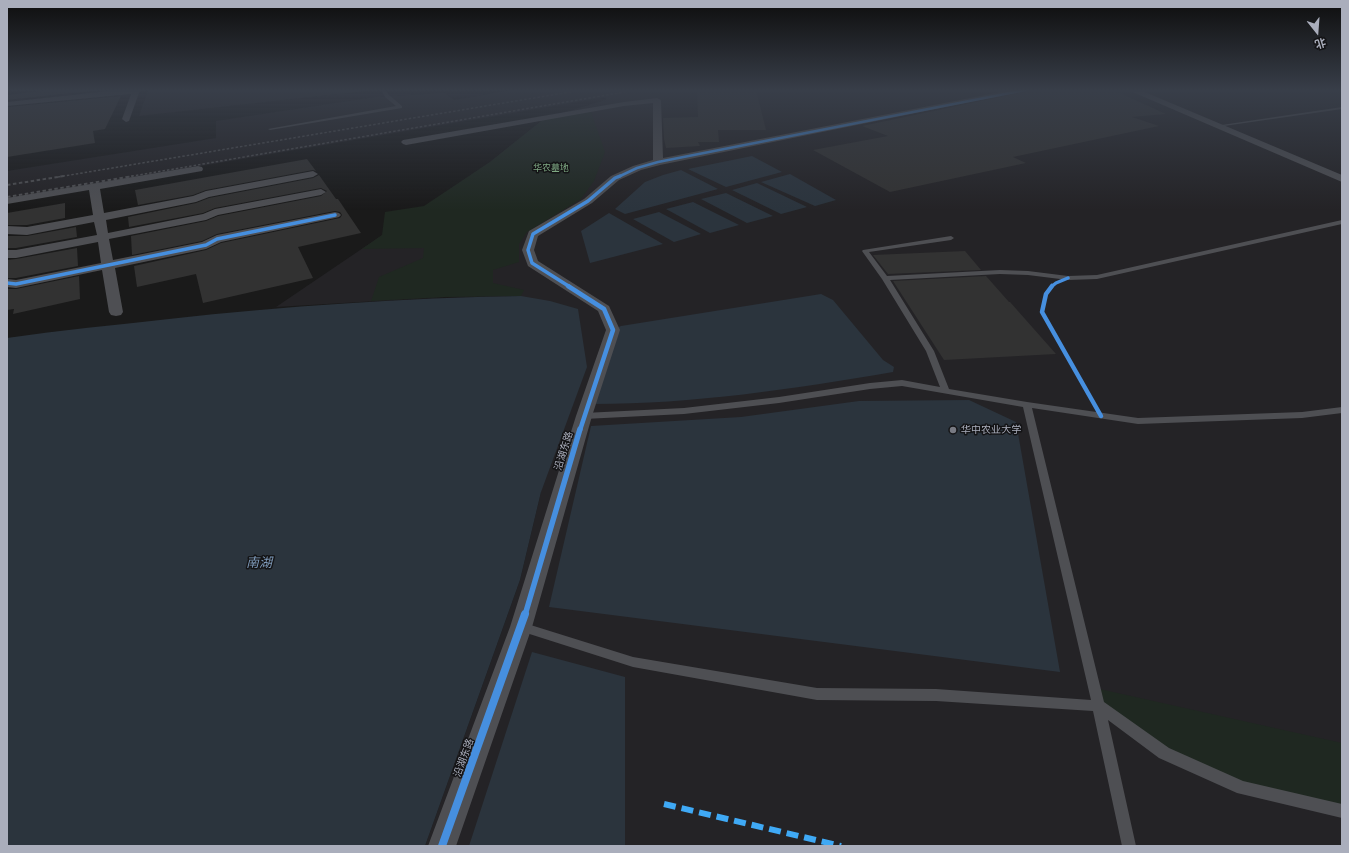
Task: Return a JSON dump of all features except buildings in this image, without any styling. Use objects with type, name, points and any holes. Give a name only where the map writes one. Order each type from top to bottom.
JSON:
[{"type":"street","points":[[406,142],[475,130]]},
{"type":"street","points":[[657,130],[658,162]]},
{"type":"street","name":"沿湖东路","points":[[442,846],[520,627],[584,416],[612,330],[604,309],[532,263],[528,250],[533,234],[588,201],[615,178],[637,168],[658,162],[822,130]]},
{"type":"street","points":[[1226,130],[1342,179]]},
{"type":"street","points":[[7,202],[198,169]]},
{"type":"street","points":[[7,230],[27,231],[196,199],[206,194],[313,174]]},
{"type":"street","points":[[94,186],[116,312]]},
{"type":"street","points":[[7,254],[16,254],[206,217],[215,212],[321,192]]},
{"type":"street","points":[[7,283],[16,284],[206,245],[217,239],[336,215]]},
{"type":"lane","points":[[884,278],[1000,272],[1028,272],[1068,278],[1097,277],[1342,222]]},
{"type":"lane","points":[[946,391],[930,352],[884,278],[865,251],[951,238]]},
{"type":"lane","points":[[584,416],[684,411],[780,400],[870,386],[902,383],[1027,405],[1138,421],[1302,415],[1342,410]]},
{"type":"lane","points":[[1027,405],[1100,706],[1130,846]]},
{"type":"lane","points":[[520,627],[633,662],[817,694],[936,695],[1100,706],[1164,753],[1242,788],[1342,811]]},
{"type":"shaded area","name":"华中农业大学","points":[[216,130],[414,130],[7,199],[7,171],[216,138]]},
{"type":"shaded area","name":"华中农业大学","points":[[530,130],[1342,130],[1342,846],[425,846],[520,580],[541,492],[521,296],[445,297],[276,307],[490,162]]},
{"type":"green space","name":"华农墓地","points":[[530,130],[597,130],[605,152],[594,181],[581,199],[527,232],[519,244],[519,262],[493,270],[493,283],[524,290],[521,296],[445,297],[371,301],[379,277],[423,258],[424,248],[362,249],[382,235],[385,212],[424,206],[490,162]]},
{"type":"green space","points":[[1095,688],[1342,743],[1342,811],[1242,788],[1164,753],[1100,706]]},
{"type":"water","points":[[752,156],[782,172],[726,187],[688,169]]},
{"type":"water","points":[[681,170],[718,189],[625,214],[615,209],[645,182]]},
{"type":"water","points":[[790,174],[836,200],[815,206],[761,182]]},
{"type":"water","points":[[757,183],[807,207],[781,214],[732,190]]},
{"type":"water","points":[[726,193],[773,216],[747,223],[701,199]]},
{"type":"water","points":[[693,202],[739,225],[710,233],[666,209]]},
{"type":"water","points":[[659,212],[701,234],[674,242],[633,219]]},
{"type":"water","points":[[609,213],[663,244],[590,263],[581,231]]},
{"type":"water","points":[[821,294],[833,300],[883,360],[894,367],[893,372],[781,390],[706,398],[593,404],[619,327],[621,326]]},
{"type":"water","name":"南湖","points":[[521,296],[550,301],[578,309],[587,367],[541,492],[520,580],[425,846],[7,846],[7,338],[257,310],[389,301]]},
{"type":"water","points":[[969,400],[1016,422],[1060,672],[549,607],[591,426],[741,417],[859,401]]},
{"type":"water","points":[[532,652],[625,677],[625,846],[469,846]]},
{"type":"railway","points":[[58,177],[342,130]]},
{"type":"railway","points":[[127,177],[403,130]]},
{"type":"railway","points":[[7,185],[64,176]]},
{"type":"railway","points":[[127,177],[133,176]]},
{"type":"railway","points":[[7,197],[127,177]]},
{"type":"marked path","points":[[664,804],[841,846]]},
{"type":"cycle path","points":[[442,846],[521,627],[584,416],[613,330],[604,309],[532,263],[528,250],[533,234],[588,201],[615,178],[637,168],[658,162],[822,130]]},
{"type":"cycle path","points":[[7,283],[16,284],[206,245],[217,239],[335,215]]},
{"type":"cycle path","points":[[1068,278],[1061,280],[1052,286],[1046,294],[1042,312],[1101,416]]},
{"type":"place","name":"华中农业大学","points":[[953,430]]}]
